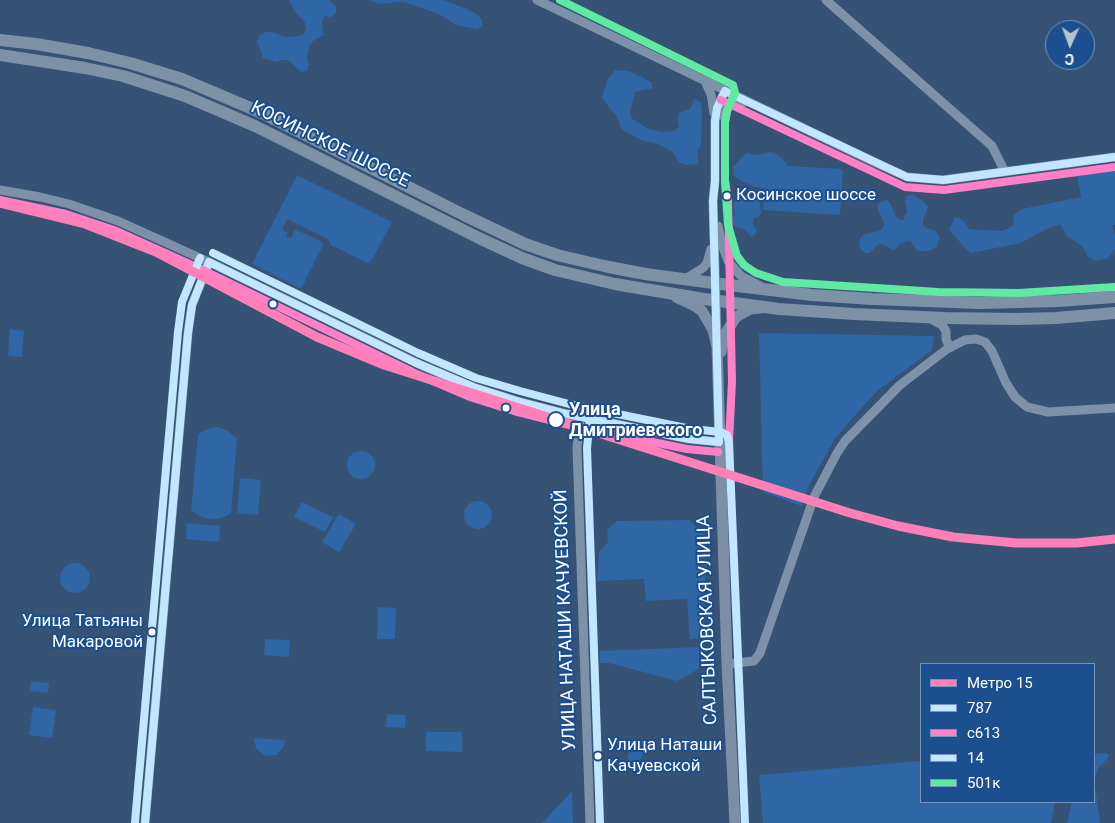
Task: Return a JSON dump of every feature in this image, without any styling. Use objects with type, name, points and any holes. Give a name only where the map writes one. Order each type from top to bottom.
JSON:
[{"type":"highway","name":"КОСИНСКОЕ ШОССЕ","points":[[0,40],[88,53],[130,63],[182,80],[260,112],[525,244],[558,255],[596,264],[682,280],[781,292],[872,299],[1019,303],[1115,297]]},
{"type":"highway","name":"КОСИНСКОЕ ШОССЕ","points":[[0,56],[85,68],[123,76],[185,96],[247,123],[481,240],[522,258],[574,275],[615,284],[778,309],[964,318],[1056,318],[1115,313]]},
{"type":"main road","points":[[663,292],[702,311],[713,330],[719,348]]},
{"type":"main road","points":[[719,348],[728,326],[742,312],[750,309],[778,309]]},
{"type":"main road","name":"САЛТЫКОВСКАЯ УЛИЦА","points":[[719,348],[719,442],[735,823]]},
{"type":"street","points":[[538,0],[907,177],[943,180],[1115,157]]},
{"type":"street","points":[[826,0],[992,146],[1005,172]]},
{"type":"street","points":[[705,81],[712,100],[715,121]]},
{"type":"street","name":"САЛТЫКОВСКАЯ УЛИЦА","points":[[719,348],[716,226],[713,200],[715,181],[715,121],[717,108],[725,91]]},
{"type":"street","points":[[715,121],[724,107],[738,102],[748,102]]},
{"type":"street","points":[[0,190],[40,197],[92,211],[145,232],[453,379],[517,401],[580,417],[689,439],[719,442]]},
{"type":"street","points":[[682,280],[698,272],[708,263],[716,226]]},
{"type":"street","points":[[716,226],[728,260],[735,270],[760,286],[781,292]]},
{"type":"street","points":[[145,823],[188,333],[192,305],[209,262]]},
{"type":"street","points":[[927,317],[938,322],[946,331]]},
{"type":"street","points":[[950,348],[946,339],[946,331],[951,324],[964,318]]},
{"type":"street","points":[[727,664],[754,661],[760,653],[814,496],[845,441],[900,385],[950,348],[971,339],[985,342],[992,351],[1006,383],[1015,397],[1027,407],[1048,412],[1115,408]]},
{"type":"street","name":"УЛИЦА НАТАШИ КАЧУЕВСКОЙ","points":[[580,417],[576,448],[590,823]]},
{"type":"shaded area","points":[[289,0],[329,0],[336,7],[336,13],[331,17],[325,16],[322,22],[324,35],[313,41],[309,46],[307,59],[309,65],[307,71],[301,72],[288,60],[276,62],[263,58],[257,41],[259,36],[265,32],[272,32],[285,37],[304,34],[305,22],[296,13]]},
{"type":"shaded area","points":[[368,0],[443,0],[478,15],[482,20],[482,27],[476,29],[456,25],[439,14],[407,3],[380,4]]},
{"type":"shaded area","points":[[615,70],[628,71],[651,82],[653,88],[635,92],[630,111],[631,118],[648,129],[661,132],[674,131],[679,126],[677,120],[679,113],[691,108],[694,98],[700,102],[702,108],[701,145],[698,151],[698,164],[685,165],[679,162],[672,151],[656,143],[643,141],[621,129],[617,117],[602,98],[607,80]]},
{"type":"shaded area","points":[[771,152],[784,160],[788,166],[843,169],[840,215],[763,210],[765,188],[754,187],[738,179],[734,176],[733,167],[746,153],[756,155]]},
{"type":"shaded area","points":[[1115,170],[1115,225],[1112,225],[1115,236],[1115,249],[1108,258],[1095,261],[1088,257],[1083,247],[1067,236],[1060,224],[1044,230],[1021,243],[970,253],[949,230],[955,217],[963,220],[969,229],[1002,231],[1013,226],[1014,214],[1022,209],[1081,197],[1077,175]]},
{"type":"shaded area","points":[[297,175],[392,222],[372,260],[368,263],[332,246],[328,239],[287,219],[282,230],[288,233],[286,237],[291,238],[295,229],[322,242],[323,245],[301,289],[252,264]]},
{"type":"shaded area","points":[[908,195],[913,195],[922,200],[928,207],[923,224],[925,228],[934,230],[938,234],[940,238],[937,247],[929,251],[920,251],[916,250],[911,242],[907,241],[899,244],[896,249],[892,250],[880,244],[870,253],[865,253],[859,247],[860,238],[863,235],[881,230],[884,226],[877,208],[878,204],[886,200],[890,202],[895,215],[898,219],[903,220],[907,212],[905,198]]},
{"type":"shaded area","points":[[738,200],[747,202],[756,200],[760,203],[761,213],[758,217],[754,218],[753,223],[757,231],[751,237],[745,230],[733,224],[732,219],[735,214],[733,203]]},
{"type":"shaded area","points":[[10,329],[24,331],[22,357],[8,356]]},
{"type":"shaded area","points":[[759,333],[934,336],[932,350],[877,391],[836,437],[809,485],[802,506],[763,492]]},
{"type":"shaded area","points":[[217,427],[226,430],[237,438],[231,514],[221,518],[210,519],[191,511],[198,434]]},
{"type":"shaded area","points":[[361,451],[371,455],[375,465],[371,475],[361,479],[351,475],[347,465],[351,455]]},
{"type":"shaded area","points":[[240,478],[261,480],[258,515],[237,513]]},
{"type":"shaded area","points":[[478,501],[488,505],[492,515],[488,525],[478,529],[468,525],[464,515],[468,505]]},
{"type":"shaded area","points":[[302,502],[333,517],[325,532],[294,517]]},
{"type":"shaded area","points":[[339,514],[356,524],[339,552],[322,542]]},
{"type":"shaded area","points":[[689,520],[706,537],[707,565],[703,596],[704,638],[690,639],[687,599],[646,601],[644,579],[597,581],[599,552],[608,542],[607,530],[617,521]]},
{"type":"shaded area","points":[[187,523],[220,526],[219,542],[186,539]]},
{"type":"shaded area","points":[[75,563],[86,567],[90,578],[86,589],[75,593],[64,589],[60,578],[64,567]]},
{"type":"shaded area","points":[[378,607],[396,608],[395,639],[377,639]]},
{"type":"shaded area","points":[[265,639],[290,640],[289,657],[264,655]]},
{"type":"shaded area","points":[[699,647],[699,669],[677,681],[609,663],[600,663],[600,651]]},
{"type":"shaded area","points":[[31,681],[49,683],[48,693],[30,691]]},
{"type":"shaded area","points":[[33,707],[56,710],[52,738],[29,735]]},
{"type":"shaded area","points":[[387,714],[406,715],[405,728],[386,727]]},
{"type":"shaded area","points":[[426,732],[462,732],[462,752],[426,751]]},
{"type":"shaded area","points":[[254,738],[285,740],[284,746],[277,755],[265,756],[256,749]]},
{"type":"shaded area","points":[[649,742],[649,752],[644,752],[634,772],[628,769],[628,753],[633,752],[633,743]]},
{"type":"shaded area","points":[[1106,753],[1109,755],[1107,759],[1099,767],[1095,777],[1095,754]]},
{"type":"shaded area","points":[[920,761],[920,803],[1055,803],[1051,823],[763,823],[759,775]]},
{"type":"shaded area","points":[[1095,786],[1100,823],[1067,823],[1072,803],[1095,803]]},
{"type":"shaded area","points":[[572,791],[573,823],[542,823]]},
{"type":"metro line","name":"15","points":[[0,203],[85,224],[156,252],[317,337],[384,365],[850,513],[898,526],[953,537],[1016,543],[1077,543],[1115,539]]},
{"type":"transit line","name":"501к","points":[[560,0],[733,85],[735,93],[727,111],[725,122],[725,181],[728,225],[737,256],[744,265],[756,273],[783,282],[938,292],[1019,293],[1114,287]]},
{"type":"transit line","name":"787","points":[[719,442],[713,201],[715,121],[717,108],[725,91],[907,177],[943,180],[1115,157]]},
{"type":"transit line","name":"с613","points":[[729,442],[732,381],[728,200],[725,180],[725,122],[727,111],[734,95]]},
{"type":"transit line","name":"с613","points":[[721,100],[905,187],[944,190],[1115,167]]},
{"type":"transit line","name":"с613","points":[[0,200],[66,214],[114,230],[205,271],[419,375],[470,397],[565,424],[687,449],[718,452]]},
{"type":"transit line","name":"14","points":[[213,253],[418,353],[476,378],[569,404],[691,429],[721,432],[727,435],[729,442],[745,823]]},
{"type":"transit line","name":"14","points":[[135,822],[178,332],[182,302],[200,258]]},
{"type":"transit line","name":"787","points":[[209,262],[414,362],[473,387],[567,414],[689,439],[719,442]]},
{"type":"transit line","name":"787","points":[[145,823],[188,333],[192,305],[209,262]]},
{"type":"transit line","name":"14","points":[[590,418],[587,448],[600,823]]},
{"type":"place","name":"Косинское шоссе","points":[[727,196]]},
{"type":"place","name":"Улица Дмитриевского","points":[[556,420]]},
{"type":"place","name":"Улица Татьяны Макаровой","points":[[152,632]]},
{"type":"place","name":"Улица Наташи Качуевской","points":[[598,756]]}]
